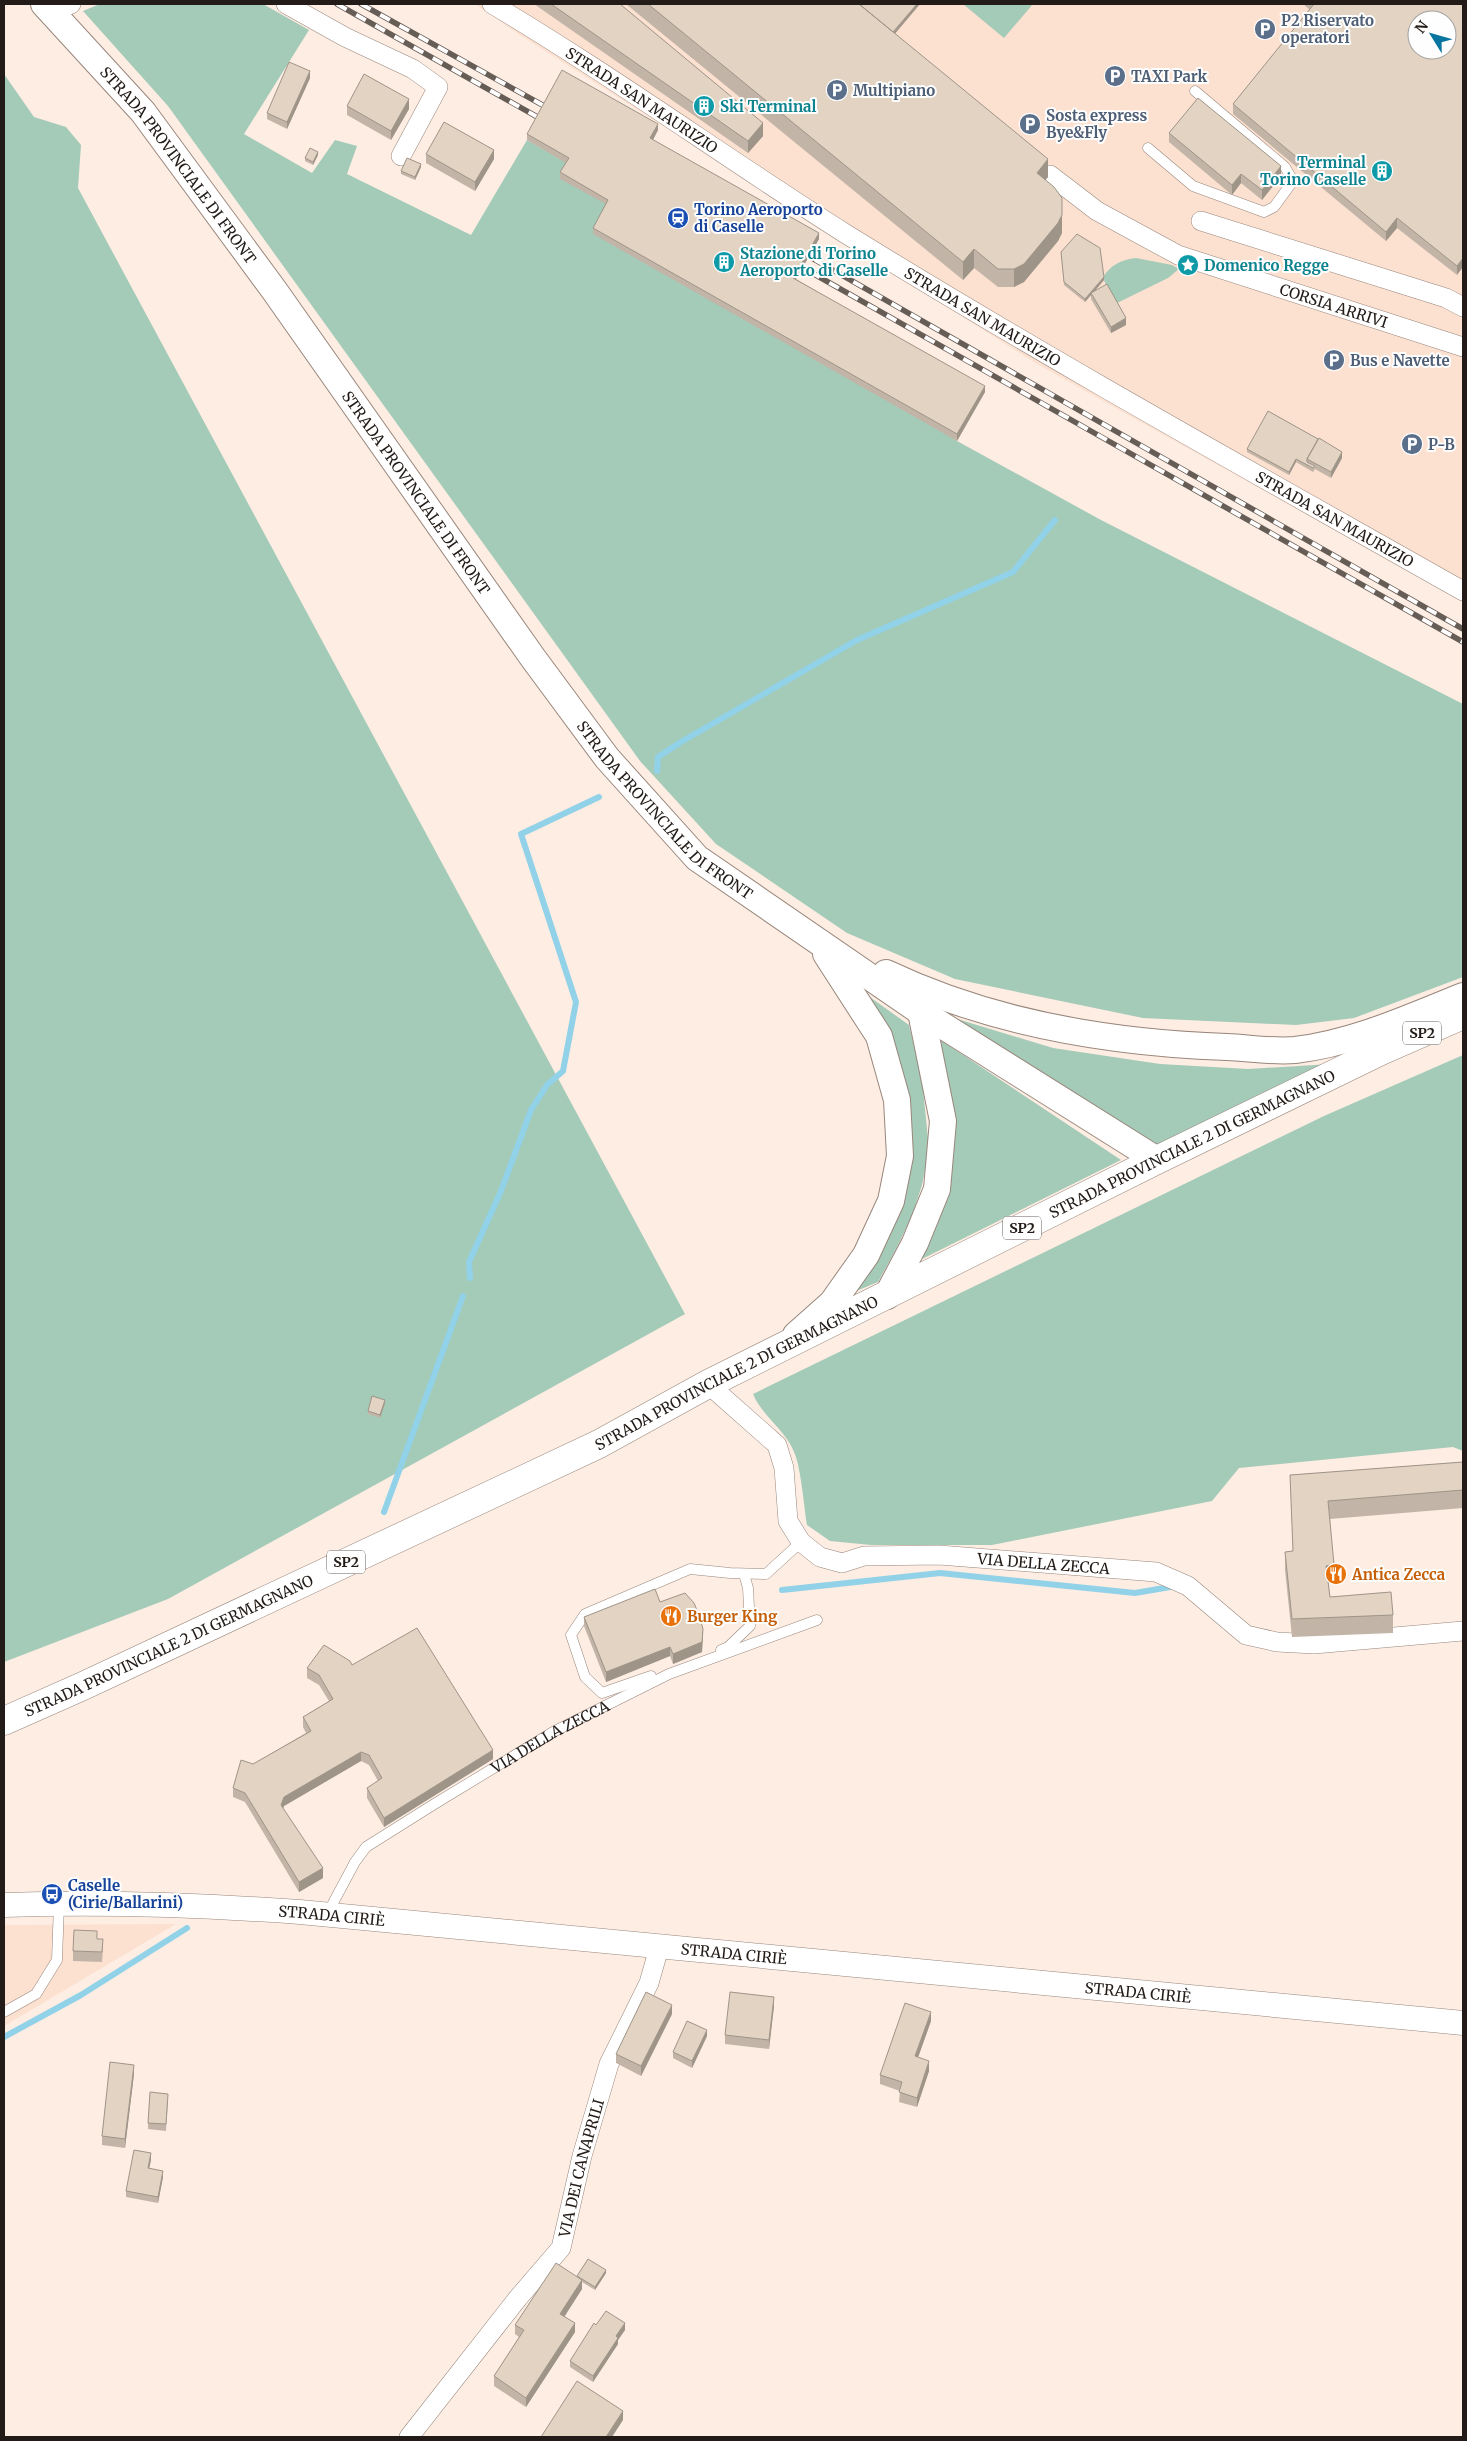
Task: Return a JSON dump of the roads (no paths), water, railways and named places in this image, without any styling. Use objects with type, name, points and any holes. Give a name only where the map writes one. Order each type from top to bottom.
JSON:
[{"type":"main road","name":"STRADA PROVINCIALE DI FRONT","points":[[56,7],[143,112],[274,290],[533,658],[607,758],[697,858],[815,939]]},
{"type":"main road","points":[[815,939],[914,986],[982,1011],[1054,1028],[1180,1046],[1294,1050],[1361,1037],[1463,996]]},
{"type":"main road","points":[[815,939],[921,1012],[1156,1160]]},
{"type":"main road","points":[[785,1345],[832,1303],[866,1255],[891,1201],[900,1156],[897,1100],[879,1036],[847,984],[815,939]]},
{"type":"main road","points":[[888,1296],[915,1243],[937,1189],[943,1121],[921,1012]]},
{"type":"main road","name":"STRADA PROVINCIALE 2 DI GERMAGNANO","points":[[4,1721],[600,1444],[708,1384],[888,1296],[1156,1160],[1381,1051],[1463,1015]]},
{"type":"street","points":[[286,4],[345,36],[413,69],[438,87],[402,156]]},
{"type":"street","name":"STRADA SAN MAURIZIO","points":[[492,4],[573,53],[842,231],[907,271],[1098,384],[1463,592]]},
{"type":"street","name":"CORSIA ARRIVI","points":[[1050,175],[1097,211],[1178,255],[1463,347]]},
{"type":"street","points":[[1201,221],[1446,298],[1463,306]]},
{"type":"street","points":[[1399,555],[1449,574],[1463,575]]},
{"type":"street","name":"VIA DELLA ZECCA","points":[[708,1384],[777,1445],[784,1468],[788,1521],[801,1542],[820,1557],[842,1563],[864,1556],[939,1555],[1156,1572],[1188,1586],[1246,1635],[1277,1642],[1314,1644],[1463,1631]]},
{"type":"street","name":"STRADA CIRIÈ","points":[[6,1905],[59,1903],[211,1907],[332,1915],[659,1948],[1463,2023]]},
{"type":"street","name":"VIA DEI CANAPRILI","points":[[409,2437],[518,2298],[561,2248],[582,2156],[609,2064],[649,1982],[659,1948]]},
{"type":"lane","points":[[1148,148],[1193,186],[1264,212],[1274,207],[1293,182],[1285,167],[1196,91]]},
{"type":"lane","points":[[744,1574],[748,1588],[750,1626],[728,1648],[602,1693],[585,1677],[571,1635],[585,1614],[690,1569],[766,1574],[801,1542]]},
{"type":"lane","name":"VIA DELLA ZECCA","points":[[332,1915],[332,1905],[355,1862],[366,1848],[444,1798],[553,1732],[669,1674],[817,1620]]},
{"type":"lane","points":[[4,2012],[36,1994],[57,1960],[59,1903]]},
{"type":"waterway","points":[[657,771],[658,757],[857,640],[1013,572],[1055,520]]},
{"type":"waterway","points":[[470,1278],[469,1262],[501,1191],[531,1110],[547,1085],[563,1071],[576,1002],[521,834],[599,797]]},
{"type":"waterway","points":[[384,1512],[463,1296]]},
{"type":"waterway","points":[[782,1590],[940,1573],[1135,1593],[1170,1587]]},
{"type":"waterway","points":[[4,2037],[81,1995],[187,1928]]},
{"type":"railway","points":[[337,4],[548,123]]},
{"type":"railway","points":[[361,4],[555,112]]},
{"type":"railway","points":[[796,249],[1463,629]]},
{"type":"railway","points":[[791,261],[1463,642]]},
{"type":"place","name":"P2 Riservato operatori","points":[[1265,29]]},
{"type":"place","name":"TAXI Park","points":[[1115,76]]},
{"type":"place","name":"Multipiano","points":[[837,90]]},
{"type":"place","name":"Ski Terminal","points":[[704,106]]},
{"type":"place","name":"Sosta express Bye&Fly","points":[[1030,124]]},
{"type":"place","name":"Terminal Torino Caselle","points":[[1382,171]]},
{"type":"place","name":"Torino Aeroporto di Caselle","points":[[678,218]]},
{"type":"place","name":"Stazione di Torino Aeroporto di Caselle","points":[[724,262]]},
{"type":"place","name":"Domenico Regge","points":[[1188,265]]},
{"type":"place","name":"Bus e Navette","points":[[1334,360]]},
{"type":"place","name":"P-B","points":[[1412,444]]},
{"type":"place","name":"Antica Zecca","points":[[1336,1574]]},
{"type":"place","name":"Burger King","points":[[671,1616]]},
{"type":"place","name":"Caselle (Cirie/Ballarini)","points":[[52,1894]]}]
